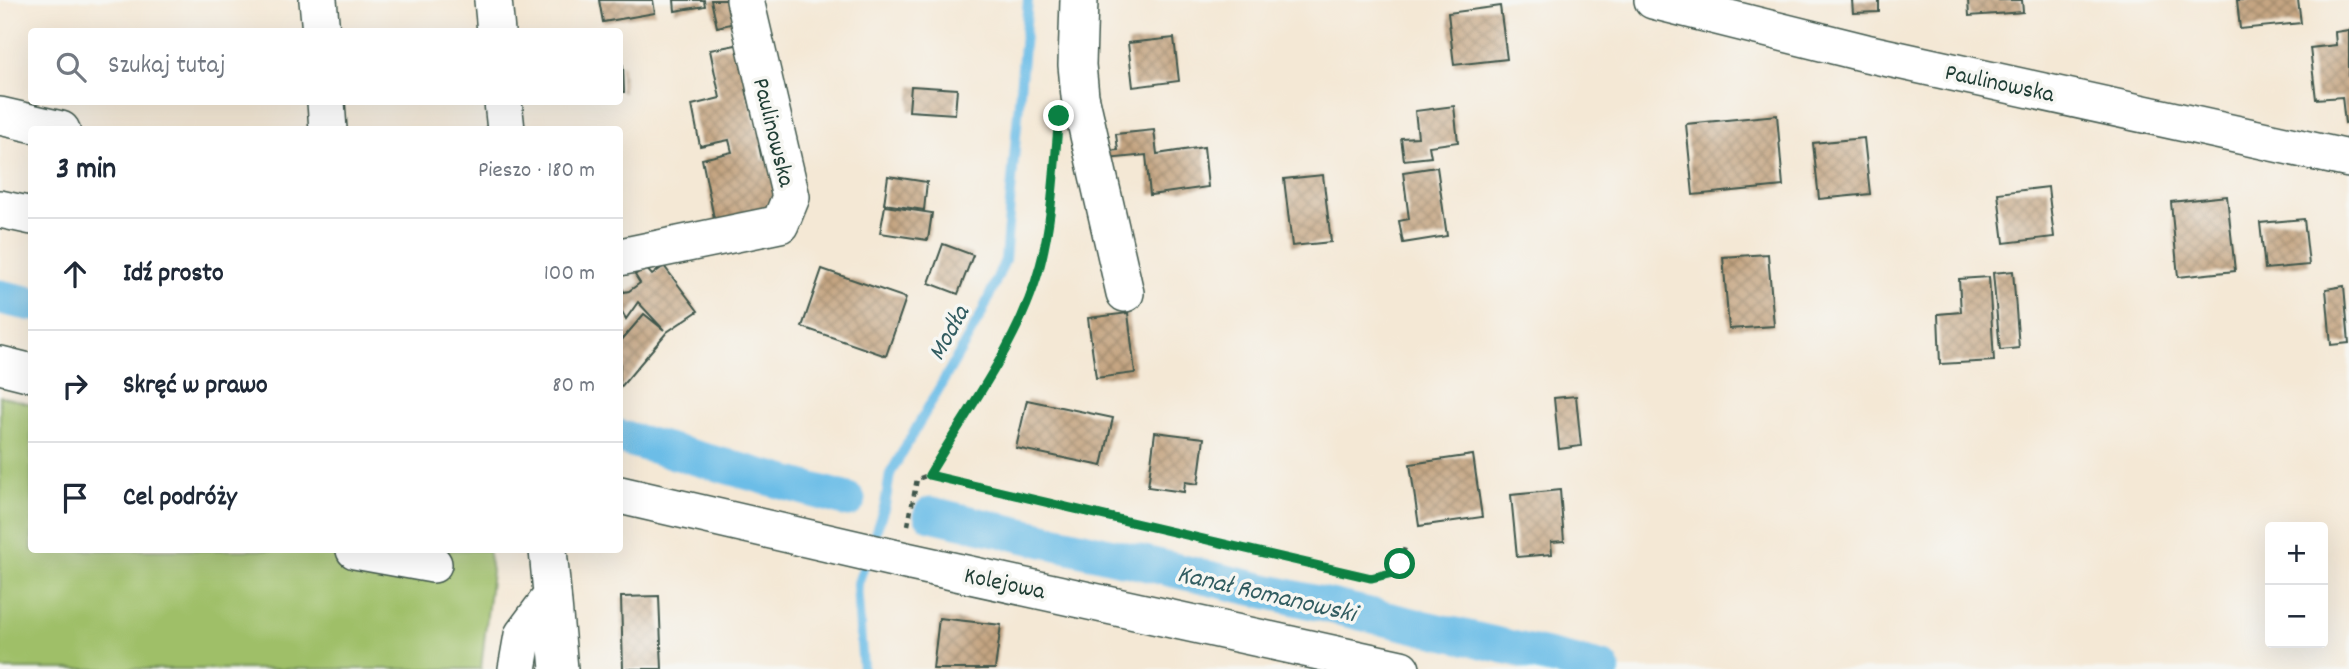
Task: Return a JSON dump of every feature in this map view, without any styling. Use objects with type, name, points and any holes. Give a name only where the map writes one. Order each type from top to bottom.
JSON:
[{"type":"street","points":[[318,0],[321,28]]},
{"type":"street","points":[[493,0],[496,28]]},
{"type":"street","name":"Paulinowska","points":[[623,256],[780,224],[791,197],[745,0]]},
{"type":"street","points":[[1079,0],[1077,65],[1080,96],[1125,293]]},
{"type":"street","name":"Paulinowska","points":[[1653,0],[1866,53],[2349,159]]},
{"type":"street","points":[[326,105],[328,126]]},
{"type":"street","points":[[503,105],[506,126]]},
{"type":"street","points":[[0,116],[44,126]]},
{"type":"street","points":[[0,209],[28,215]]},
{"type":"street","points":[[0,365],[28,372]]},
{"type":"street","name":"Kolejowa","points":[[623,496],[838,544],[906,549],[1394,668]]},
{"type":"street","points":[[372,553],[433,564]]},
{"type":"street","points":[[548,553],[559,669]]},
{"type":"street","points":[[517,669],[523,635],[552,596]]},
{"type":"path","points":[[929,475],[1007,345],[1035,279],[1048,222],[1057,143]]},
{"type":"path","points":[[906,549],[917,479],[929,475],[1371,578],[1392,573],[1400,564],[1405,547]]},
{"type":"green space","points":[[0,396],[28,403],[28,553],[489,553],[492,571],[481,669],[0,669]]},
{"type":"building","points":[[599,0],[653,0],[655,13],[603,22]]},
{"type":"building","points":[[674,0],[704,0],[705,6],[675,11]]},
{"type":"building","points":[[711,0],[738,0],[744,21],[717,27]]},
{"type":"building","points":[[1852,0],[1879,0],[1879,12],[1853,13]]},
{"type":"building","points":[[1968,0],[2022,0],[2023,12],[1969,16]]},
{"type":"building","points":[[2237,0],[2298,0],[2301,23],[2240,29]]},
{"type":"building","points":[[1500,6],[1507,59],[1454,65],[1448,13]]},
{"type":"building","points":[[2349,30],[2349,122],[2345,123],[2342,97],[2316,99],[2310,48],[2336,45],[2335,32]]},
{"type":"building","points":[[1174,38],[1179,81],[1133,87],[1128,43]]},
{"type":"building","points":[[741,44],[747,93],[756,127],[772,143],[759,146],[762,160],[771,159],[777,207],[715,223],[702,159],[732,152],[729,140],[700,146],[692,105],[720,98],[710,50]]},
{"type":"building","points":[[911,86],[957,89],[955,114],[909,111]]},
{"type":"building","points":[[1454,106],[1458,142],[1429,146],[1431,157],[1404,160],[1401,138],[1418,137],[1415,111]]},
{"type":"building","points":[[1777,115],[1783,186],[1693,195],[1686,124]]},
{"type":"building","points":[[1154,130],[1157,154],[1204,147],[1208,187],[1150,195],[1146,155],[1107,159],[1106,151],[1118,150],[1116,134]]},
{"type":"building","points":[[1864,138],[1870,194],[1819,199],[1813,143]]},
{"type":"building","points":[[1437,167],[1447,236],[1403,243],[1399,221],[1409,219],[1403,172]]},
{"type":"building","points":[[1323,175],[1331,242],[1292,246],[1284,179]]},
{"type":"building","points":[[888,176],[927,182],[924,210],[884,204]]},
{"type":"building","points":[[2048,187],[2054,237],[2004,243],[1998,193]]},
{"type":"building","points":[[2227,196],[2235,271],[2178,277],[2171,202]]},
{"type":"building","points":[[885,206],[932,213],[928,240],[880,233]]},
{"type":"building","points":[[2304,219],[2309,265],[2265,269],[2260,223]]},
{"type":"building","points":[[943,244],[973,255],[958,294],[929,283]]},
{"type":"building","points":[[1768,254],[1774,326],[1729,329],[1723,257]]},
{"type":"building","points":[[664,266],[698,311],[667,332],[623,384],[623,338],[644,314],[664,330],[638,302],[626,319],[623,314],[623,290],[629,291],[640,283],[635,275],[645,267],[652,275]]},
{"type":"building","points":[[822,269],[906,298],[886,356],[802,327]]},
{"type":"building","points":[[2013,271],[2019,348],[2000,350],[1993,273]]},
{"type":"building","points":[[1989,277],[1994,361],[1940,364],[1938,314],[1961,312],[1959,279]]},
{"type":"building","points":[[2344,286],[2349,343],[2331,345],[2326,289]]},
{"type":"building","points":[[1128,313],[1135,373],[1096,378],[1088,318]]},
{"type":"building","points":[[1576,396],[1581,446],[1559,449],[1554,398]]},
{"type":"building","points":[[1027,400],[1113,418],[1102,466],[1016,448]]},
{"type":"building","points":[[1155,432],[1204,438],[1198,484],[1185,482],[1184,492],[1148,487]]},
{"type":"building","points":[[1473,455],[1482,517],[1419,526],[1410,464]]},
{"type":"building","points":[[1560,490],[1564,541],[1551,542],[1552,554],[1517,557],[1511,495]]},
{"type":"building","points":[[659,596],[662,669],[623,669],[621,597]]},
{"type":"building","points":[[939,618],[1001,625],[995,669],[933,669]]},
{"type":"waterway","name":"Modła","points":[[863,669],[857,586],[885,505],[890,474],[981,315],[1005,260],[1028,0]]},
{"type":"waterway","name":"Kanał Romanowski","points":[[0,297],[28,303]]},
{"type":"waterway","name":"Kanał Romanowski","points":[[623,438],[848,500]]},
{"type":"waterway","name":"Kanał Romanowski","points":[[931,514],[1603,669]]},
{"type":"route","points":[[1059,116],[1048,222],[1040,267],[1007,345],[929,475],[1371,578],[1382,578],[1392,573],[1400,564]]}]
